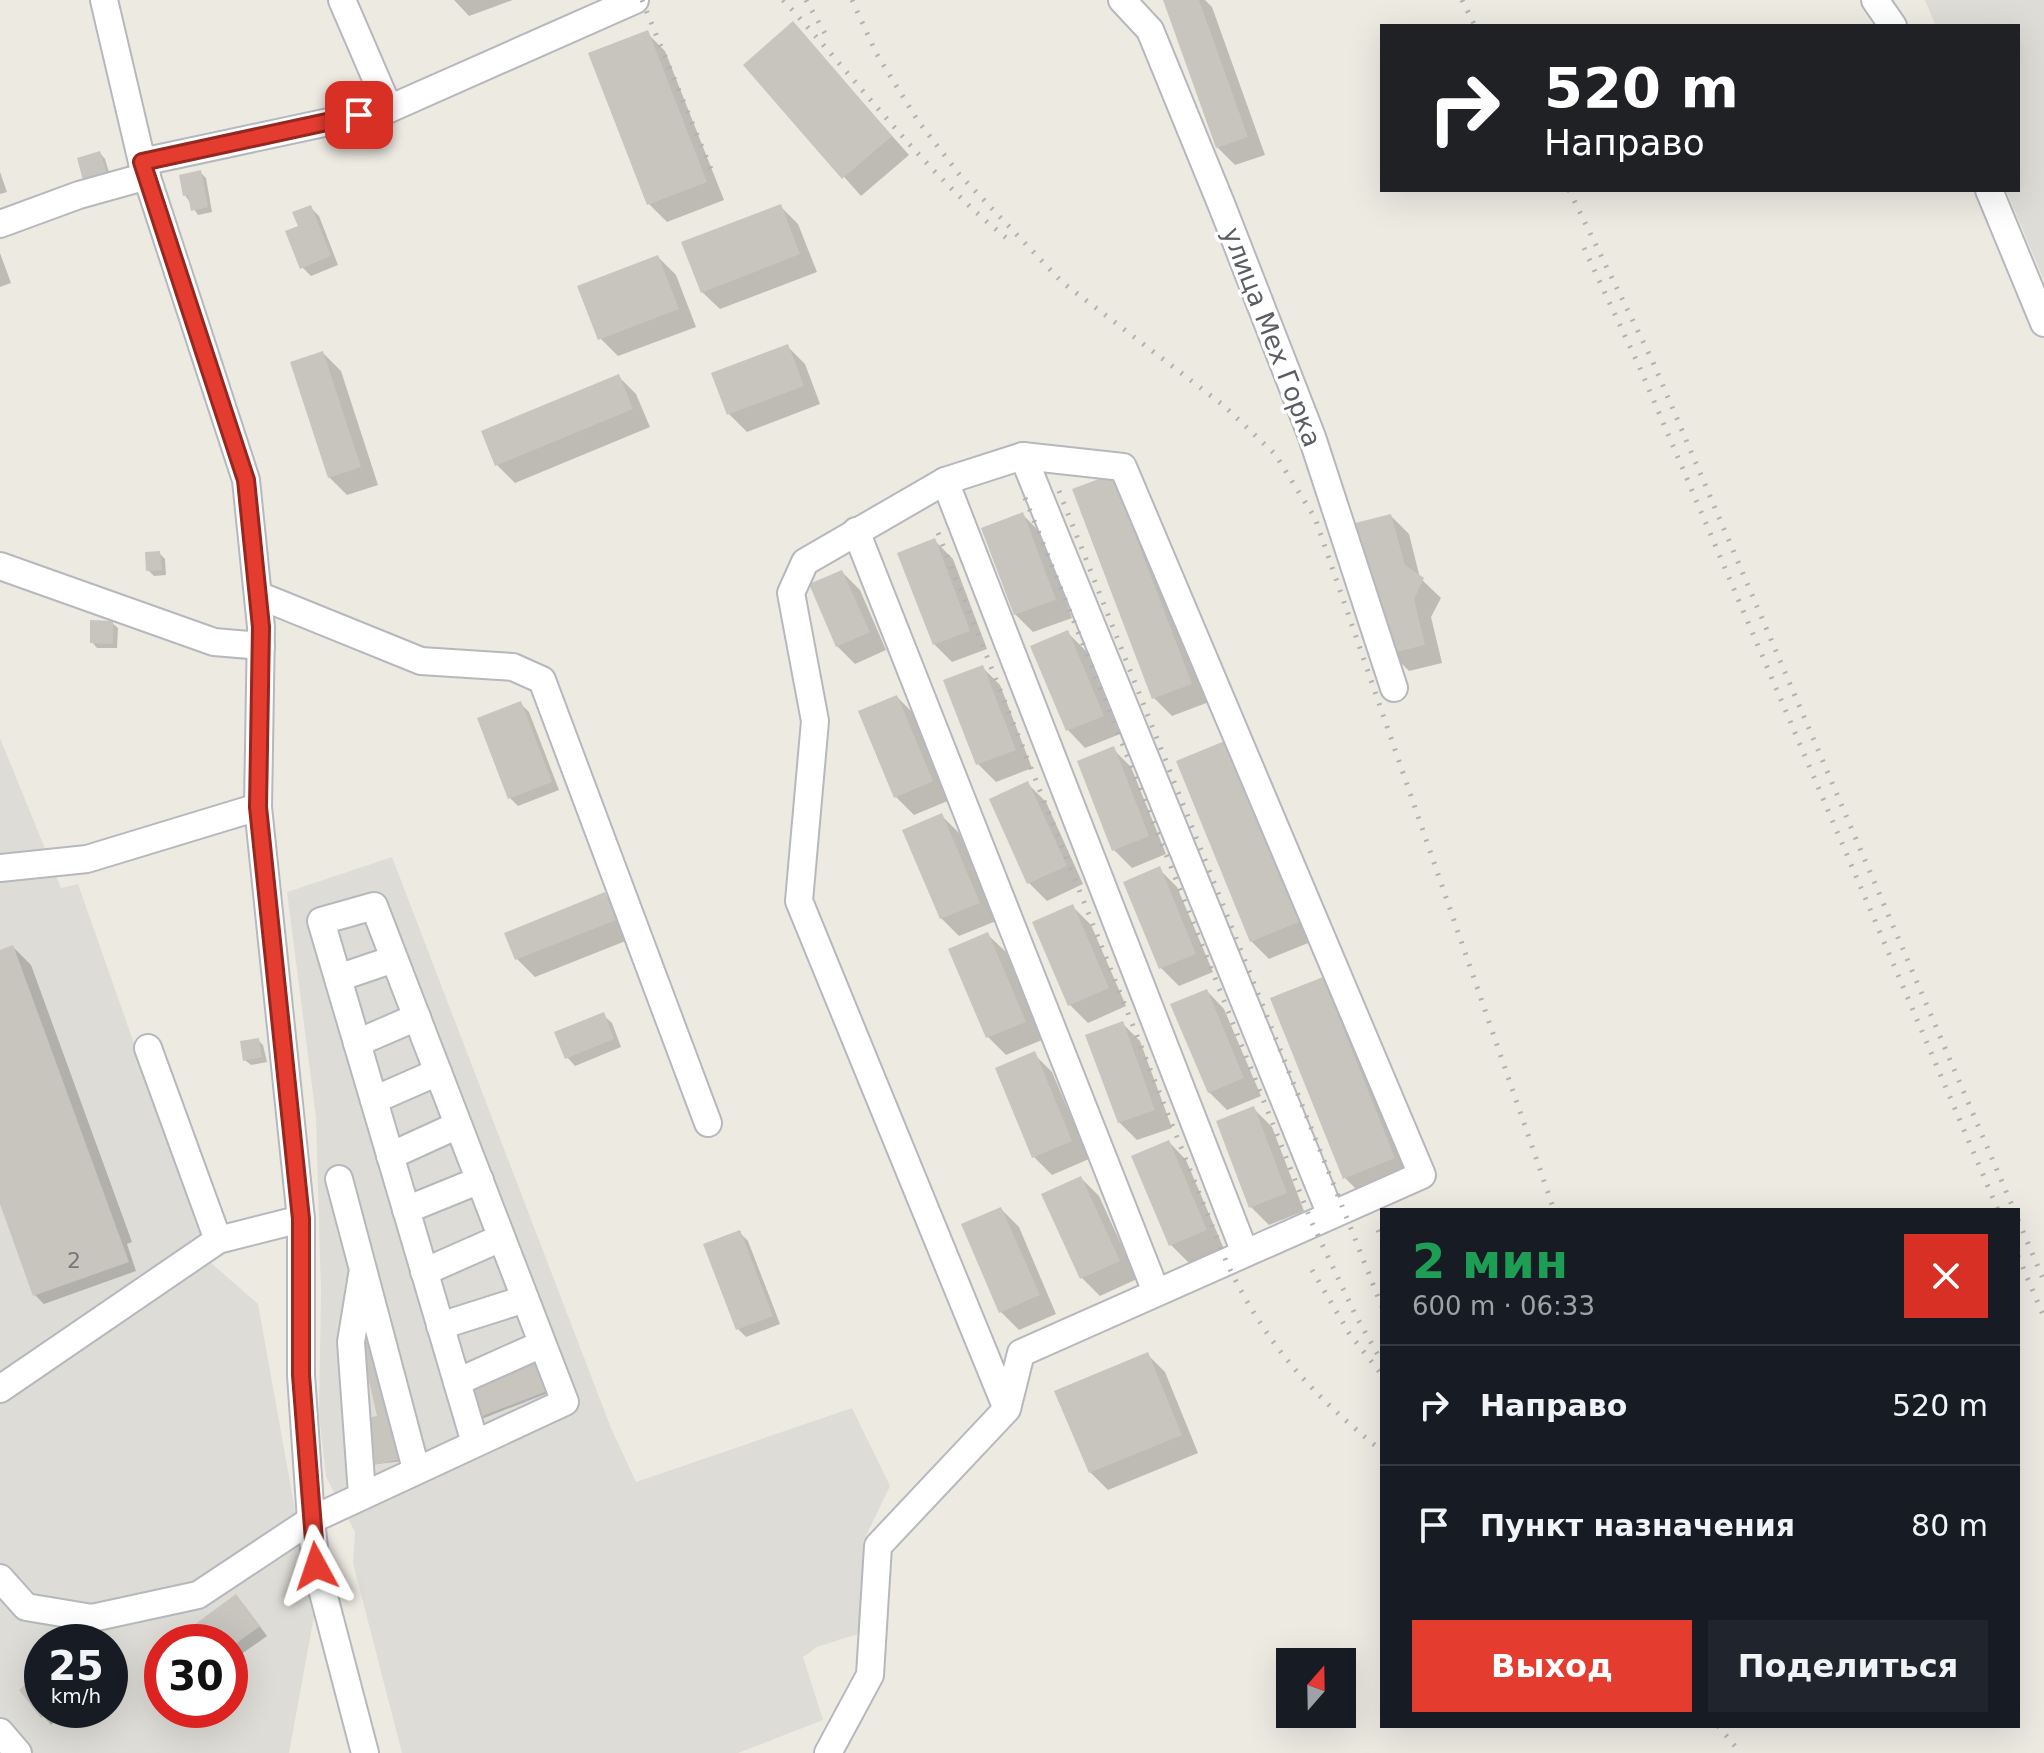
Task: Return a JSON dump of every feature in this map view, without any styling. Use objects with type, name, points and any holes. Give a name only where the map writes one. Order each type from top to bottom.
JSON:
[{"type":"street","points":[[104,0],[144,169],[246,480],[261,646],[258,807],[301,1219],[301,1375],[311,1520],[316,1566],[365,1753]]},
{"type":"street","points":[[342,0],[389,109]]},
{"type":"street","points":[[0,224],[144,169],[389,109],[635,0]]},
{"type":"street","name":"улица Мех Горка","points":[[1122,0],[1150,30],[1222,206],[1312,437],[1394,688]]},
{"type":"street","points":[[1875,0],[1892,24]]},
{"type":"street","points":[[1990,192],[2044,323]]},
{"type":"street","points":[[1023,456],[1331,1215]]},
{"type":"street","points":[[828,1753],[870,1675],[878,1546],[1007,1409],[1021,1353],[1422,1175],[1123,467],[1023,456],[945,481],[856,531],[805,562],[791,593],[815,721],[799,901],[1007,1409]]},
{"type":"street","points":[[945,481],[1245,1253]]},
{"type":"street","points":[[856,531],[1156,1292]]},
{"type":"street","points":[[0,566],[214,642],[261,646]]},
{"type":"street","points":[[258,595],[421,661],[513,667],[542,680],[708,1123]]},
{"type":"street","points":[[0,868],[87,859],[258,807]]},
{"type":"street","points":[[0,1578],[26,1607],[92,1618],[198,1595],[311,1520],[565,1402],[374,906],[321,921],[475,1443]]},
{"type":"street","points":[[338,978],[394,959]]},
{"type":"street","points":[[357,1043],[417,1017]]},
{"type":"street","points":[[148,1048],[218,1240]]},
{"type":"street","points":[[374,1100],[438,1072]]},
{"type":"street","points":[[390,1156],[458,1125]]},
{"type":"street","points":[[339,1179],[416,1469]]},
{"type":"street","points":[[406,1210],[480,1180]]},
{"type":"street","points":[[0,1389],[218,1240],[301,1219]]},
{"type":"street","points":[[424,1272],[501,1238]]},
{"type":"street","points":[[362,1494],[351,1342],[363,1270]]},
{"type":"street","points":[[440,1326],[525,1299]]},
{"type":"street","points":[[457,1382],[542,1344]]},
{"type":"street","points":[[0,1732],[18,1753]]},
{"type":"shaded area","points":[[1925,0],[2044,0],[2044,280],[2007,192],[2020,192],[2020,24],[1935,24]]},
{"type":"shaded area","points":[[0,738],[61,888],[78,884],[211,1263],[258,1304],[314,1616],[289,1753],[0,1753]]},
{"type":"shaded area","points":[[392,857],[611,1428],[636,1482],[852,1408],[890,1486],[863,1542],[864,1632],[817,1647],[803,1657],[823,1720],[738,1753],[402,1753],[353,1563],[355,1532],[326,1477],[319,1415],[321,1292],[316,1117],[287,892]]},
{"type":"building","points":[[1163,0],[1199,0],[1248,137],[1216,148]]},
{"type":"building","points":[[793,21],[892,136],[842,179],[743,65]]},
{"type":"building","points":[[648,30],[707,182],[647,205],[588,53]]},
{"type":"building","points":[[100,151],[108,177],[84,184],[77,158]]},
{"type":"building","points":[[201,170],[208,207],[191,211],[188,195],[183,196],[179,175]]},
{"type":"building","points":[[781,204],[800,254],[701,293],[681,242]]},
{"type":"building","points":[[311,205],[331,256],[300,269],[285,231],[298,226],[292,212]]},
{"type":"building","points":[[658,255],[679,309],[598,340],[577,286]]},
{"type":"building","points":[[788,344],[804,386],[727,415],[711,373]]},
{"type":"building","points":[[323,351],[361,467],[328,478],[290,362]]},
{"type":"building","points":[[619,374],[633,409],[495,466],[481,431]]},
{"type":"building","points":[[1112,474],[1192,684],[1152,699],[1072,489]]},
{"type":"building","points":[[1023,512],[1056,600],[1014,615],[981,528]]},
{"type":"building","points":[[1391,514],[1405,565],[1424,578],[1414,599],[1425,645],[1389,654],[1355,523]]},
{"type":"building","points":[[935,538],[970,631],[933,645],[897,553]]},
{"type":"building","points":[[160,551],[162,570],[146,571],[145,552]]},
{"type":"building","points":[[842,570],[870,632],[836,647],[809,584]]},
{"type":"building","points":[[90,620],[113,621],[113,644],[90,643]]},
{"type":"building","points":[[1068,630],[1104,716],[1066,731],[1030,646]]},
{"type":"building","points":[[983,665],[1016,750],[976,765],[943,680]]},
{"type":"building","points":[[897,695],[933,781],[894,798],[858,711]]},
{"type":"building","points":[[521,701],[552,782],[508,799],[477,718]]},
{"type":"building","points":[[1227,740],[1301,921],[1250,942],[1176,761]]},
{"type":"building","points":[[1114,746],[1149,836],[1112,851],[1077,761]]},
{"type":"building","points":[[1028,781],[1067,866],[1027,884],[989,799]]},
{"type":"building","points":[[942,813],[980,903],[940,919],[902,830]]},
{"type":"building","points":[[1160,866],[1196,954],[1159,969],[1123,882]]},
{"type":"building","points":[[605,892],[616,920],[515,960],[504,933]]},
{"type":"building","points":[[1073,904],[1109,988],[1068,1006],[1032,922]]},
{"type":"building","points":[[988,932],[1026,1022],[986,1038],[948,949]]},
{"type":"building","points":[[13,945],[129,1262],[33,1296],[0,1204],[0,950]]},
{"type":"building","points":[[1323,977],[1395,1158],[1343,1179],[1270,998]]},
{"type":"building","points":[[1207,989],[1244,1078],[1208,1093],[1170,1004]]},
{"type":"building","points":[[604,1012],[614,1039],[565,1059],[554,1032]]},
{"type":"building","points":[[1123,1021],[1155,1110],[1118,1123],[1085,1035]]},
{"type":"building","points":[[259,1038],[262,1057],[243,1061],[240,1041]]},
{"type":"building","points":[[1035,1051],[1072,1141],[1032,1158],[995,1068]]},
{"type":"building","points":[[1254,1106],[1287,1193],[1249,1208],[1216,1121]]},
{"type":"building","points":[[1169,1140],[1207,1230],[1169,1246],[1131,1156]]},
{"type":"building","points":[[1081,1176],[1120,1261],[1080,1279],[1041,1194]]},
{"type":"building","points":[[1001,1207],[1040,1295],[999,1313],[961,1224]]},
{"type":"building","points":[[740,1230],[773,1316],[736,1330],[703,1244]]},
{"type":"building","points":[[373,1328],[403,1459],[374,1465],[364,1419],[377,1416],[358,1332]]},
{"type":"building","points":[[1148,1352],[1182,1435],[1089,1473],[1054,1391]]},
{"type":"building","points":[[535,1358],[547,1391],[480,1417],[467,1384]]},
{"type":"building","points":[[236,1594],[260,1626],[248,1635],[248,1624],[195,1624]]},
{"type":"railway","points":[[642,0],[713,174]]},
{"type":"railway","points":[[783,0],[920,156],[1009,240]]},
{"type":"railway","points":[[806,0],[827,37]]},
{"type":"railway","points":[[852,0],[876,53],[918,121],[959,174],[1062,282],[1223,405],[1275,454],[1315,518],[1553,1208]]},
{"type":"railway","points":[[1462,0],[1474,24]]},
{"type":"railway","points":[[1570,192],[1652,360],[2013,1208]]},
{"type":"railway","points":[[1584,248],[1639,366],[1997,1208]]},
{"type":"railway","points":[[1059,491],[1380,1302]]},
{"type":"railway","points":[[1025,498],[1312,1223],[1380,1358]]},
{"type":"railway","points":[[938,533],[1226,1261],[1257,1318],[1292,1366],[1333,1409],[1380,1449]]},
{"type":"railway","points":[[2020,1225],[2044,1281]]},
{"type":"railway","points":[[1378,1230],[1380,1235]]},
{"type":"railway","points":[[2020,1261],[2044,1317]]},
{"type":"railway","points":[[1312,1270],[1349,1333],[1380,1372]]},
{"type":"railway","points":[[1720,1728],[1741,1753]]},
{"type":"route","points":[[316,1566],[301,1375],[301,1219],[258,807],[261,627],[246,480],[142,162],[359,115]]}]
